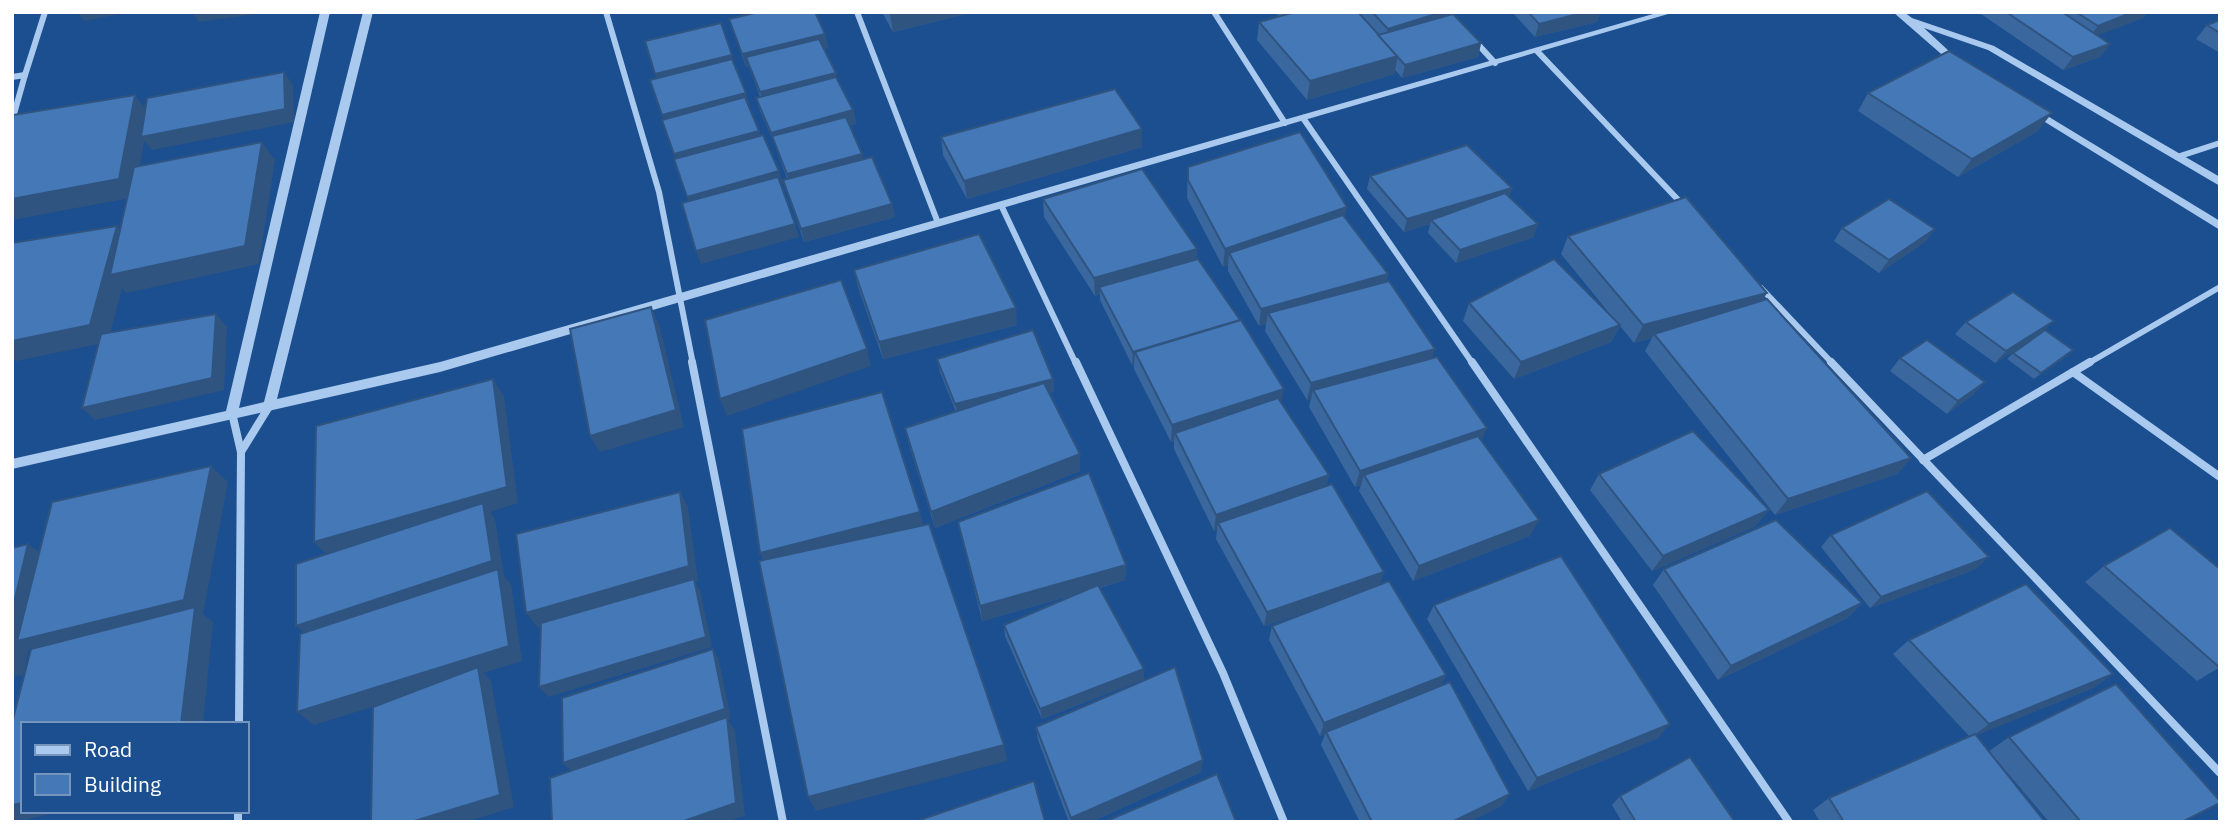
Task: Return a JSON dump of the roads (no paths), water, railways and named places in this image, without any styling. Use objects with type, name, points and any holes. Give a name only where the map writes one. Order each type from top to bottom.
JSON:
[{"type":"street","points":[[12,121],[45,12]]},
{"type":"street","points":[[239,722],[241,452],[232,413],[325,12]]},
{"type":"street","points":[[241,452],[270,404],[368,12]]},
{"type":"street","points":[[606,12],[659,192],[682,297],[783,822]]},
{"type":"street","points":[[857,12],[938,223]]},
{"type":"street","points":[[1214,12],[1285,123]]},
{"type":"street","points":[[12,464],[440,367],[1671,12]]},
{"type":"street","points":[[1896,12],[1967,69]]},
{"type":"street","points":[[1909,20],[1991,48],[2220,182]]},
{"type":"street","points":[[1467,33],[1495,63]]},
{"type":"street","points":[[1537,51],[1688,211]]},
{"type":"street","points":[[12,77],[25,75]]},
{"type":"street","points":[[2024,105],[2220,226]]},
{"type":"street","points":[[1303,118],[1789,822]]},
{"type":"street","points":[[2177,157],[2220,143]]},
{"type":"street","points":[[1001,205],[1223,673],[1284,822]]},
{"type":"street","points":[[1754,280],[2220,773]]},
{"type":"street","points":[[1923,460],[2220,287]]},
{"type":"street","points":[[2073,372],[2220,477]]}]
